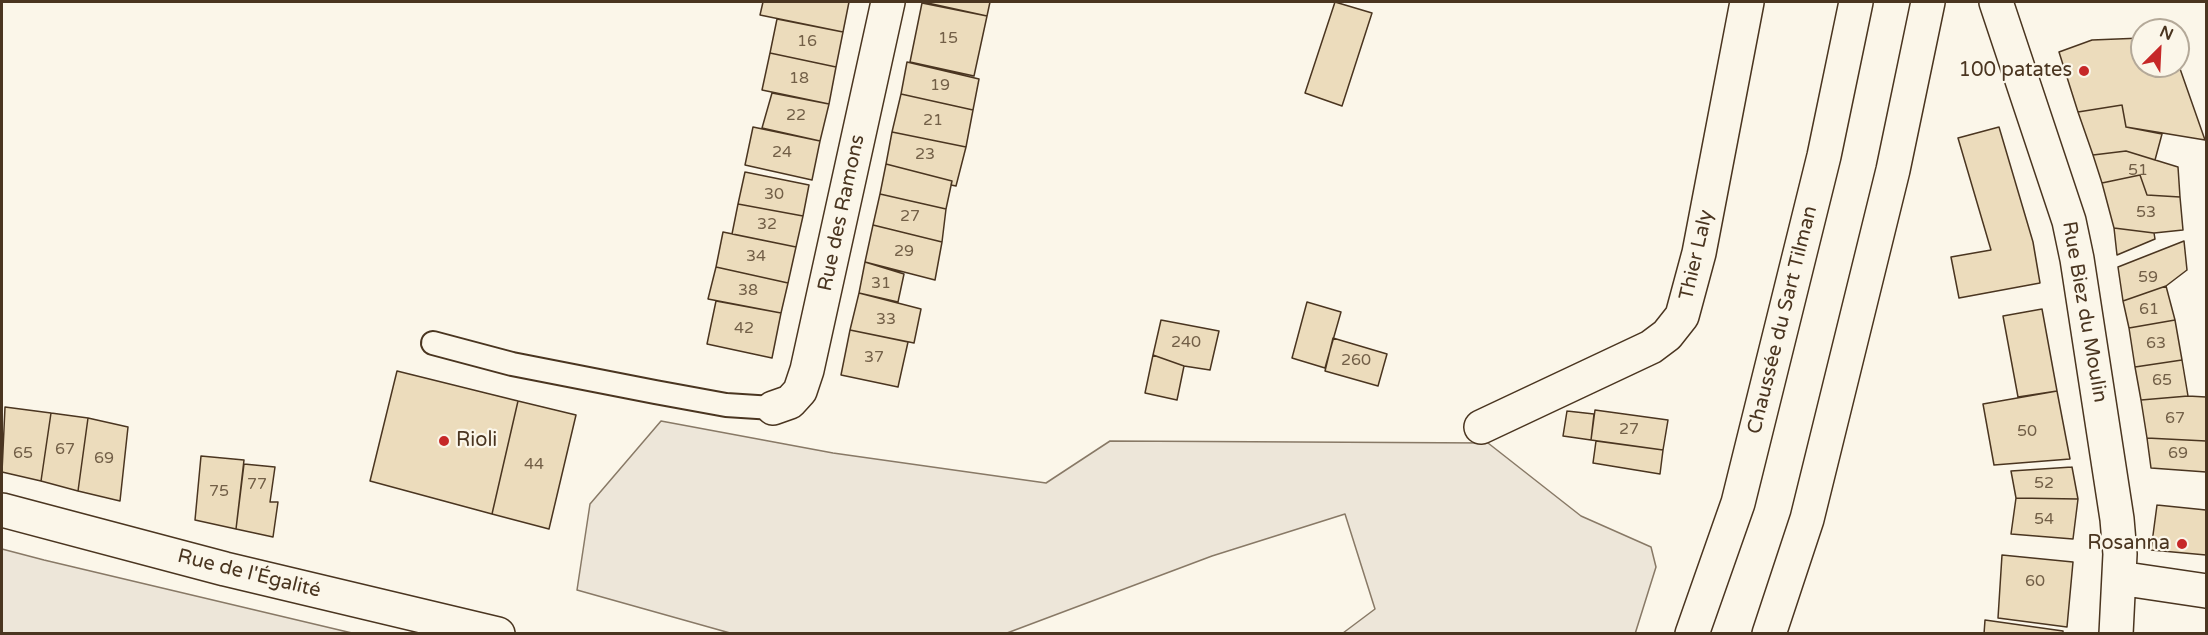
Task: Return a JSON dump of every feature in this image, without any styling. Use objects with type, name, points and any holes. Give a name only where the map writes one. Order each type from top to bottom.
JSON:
[{"type":"main road","name":"Rue des Ramons","points":[[773,408],[790,402],[800,391],[807,370],[888,2]]},
{"type":"main road","name":"Thier Laly","points":[[1481,427],[1651,348],[1668,335],[1682,316],[1699,254],[1748,2]]},
{"type":"main road","name":"Chaussée du Sart Tilman","points":[[1692,633],[1738,503],[1824,156],[1856,2]]},
{"type":"main road","points":[[1768,633],[1806,519],[1893,170],[1928,2]]},
{"type":"main road","name":"Rue Biez du Moulin","points":[[1996,2],[2026,85],[2071,230],[2085,301],[2117,519],[2119,578],[2116,633]]},
{"type":"main road","name":"Rue de l'Égalité","points":[[2,510],[225,569],[498,633]]},
{"type":"main road","points":[[2119,578],[2206,591]]},
{"type":"lane","points":[[432,343],[513,364],[644,390],[726,405],[773,408]]},
{"type":"shaded area","points":[[661,421],[833,453],[1046,483],[1110,441],[1488,443],[1581,516],[1651,547],[1656,567],[1635,634],[1343,633],[1375,609],[1345,514],[1212,556],[1007,633],[730,633],[577,590],[590,504]]},
{"type":"shaded area","points":[[2,549],[44,560],[352,633],[2,633]]},
{"type":"building","points":[[763,2],[849,2],[843,32],[760,15]]},
{"type":"building","points":[[923,2],[990,2],[987,16]]},
{"type":"building","points":[[1335,2],[1372,13],[1342,106],[1305,93]]},
{"type":"building","points":[[922,3],[987,16],[974,76],[910,62]]},
{"type":"building","points":[[777,19],[843,32],[836,67],[770,53]]},
{"type":"building","points":[[2130,38],[2130,78],[2183,78],[2205,140],[2126,127],[2122,105],[2078,112],[2059,52],[2092,40]]},
{"type":"building","points":[[770,53],[836,67],[829,104],[762,90]]},
{"type":"building","points":[[907,62],[979,79],[973,110],[901,94]]},
{"type":"building","points":[[772,93],[829,104],[820,141],[762,128]]},
{"type":"building","points":[[901,94],[973,110],[966,147],[892,132]]},
{"type":"building","points":[[2122,105],[2126,127],[2162,134],[2155,160],[2126,151],[2093,155],[2078,112]]},
{"type":"building","points":[[753,127],[820,141],[812,180],[745,165]]},
{"type":"building","points":[[1999,127],[2033,242],[2040,283],[1959,298],[1951,257],[1991,250],[1958,138]]},
{"type":"building","points":[[892,132],[966,147],[956,186],[951,185],[952,181],[886,164]]},
{"type":"building","points":[[2126,151],[2178,167],[2180,197],[2147,195],[2140,175],[2102,183],[2093,155]]},
{"type":"building","points":[[886,164],[952,181],[946,209],[880,194]]},
{"type":"building","points":[[745,172],[809,185],[803,216],[738,204]]},
{"type":"building","points":[[2140,175],[2147,195],[2180,197],[2183,230],[2154,233],[2114,228],[2102,183]]},
{"type":"building","points":[[880,194],[946,209],[942,242],[873,225]]},
{"type":"building","points":[[738,204],[803,216],[796,247],[732,234]]},
{"type":"building","points":[[873,225],[942,242],[935,280],[865,262]]},
{"type":"building","points":[[2114,228],[2154,233],[2155,239],[2117,255]]},
{"type":"building","points":[[723,232],[796,247],[788,283],[716,267]]},
{"type":"building","points":[[2184,241],[2187,270],[2166,286],[2123,301],[2118,267]]},
{"type":"building","points":[[865,262],[904,274],[898,302],[859,293]]},
{"type":"building","points":[[716,267],[788,283],[781,313],[708,299]]},
{"type":"building","points":[[2166,286],[2175,320],[2129,328],[2123,301]]},
{"type":"building","points":[[859,293],[921,309],[914,343],[850,330]]},
{"type":"building","points":[[716,301],[781,313],[772,358],[707,344]]},
{"type":"building","points":[[1307,302],[1341,312],[1325,368],[1292,358]]},
{"type":"building","points":[[2042,309],[2057,391],[2018,397],[2003,316]]},
{"type":"building","points":[[1161,320],[1219,331],[1210,370],[1184,366],[1153,355]]},
{"type":"building","points":[[2175,320],[2182,360],[2135,367],[2129,328]]},
{"type":"building","points":[[850,330],[908,342],[898,387],[841,375]]},
{"type":"building","points":[[1333,338],[1387,354],[1378,386],[1325,371]]},
{"type":"building","points":[[1153,355],[1184,366],[1177,400],[1145,393]]},
{"type":"building","points":[[2182,360],[2188,396],[2141,400],[2135,367]]},
{"type":"building","name":"Rioli","points":[[397,371],[518,401],[492,514],[370,481]]},
{"type":"building","points":[[2057,391],[2070,459],[1994,465],[1983,404]]},
{"type":"building","points":[[2188,396],[2206,397],[2206,441],[2147,438],[2141,400]]},
{"type":"building","points":[[518,401],[576,415],[549,529],[492,514]]},
{"type":"building","points":[[5,407],[51,413],[41,481],[2,472]]},
{"type":"building","points":[[1595,410],[1668,420],[1663,450],[1591,440]]},
{"type":"building","points":[[1567,411],[1594,414],[1591,440],[1563,436]]},
{"type":"building","points":[[51,413],[88,418],[78,491],[41,481]]},
{"type":"building","points":[[88,418],[128,427],[120,501],[78,491]]},
{"type":"building","points":[[2147,438],[2206,441],[2206,472],[2151,468]]},
{"type":"building","points":[[1596,441],[1663,450],[1660,474],[1593,463]]},
{"type":"building","points":[[201,456],[244,460],[236,529],[195,520]]},
{"type":"building","points":[[244,464],[275,467],[270,502],[278,502],[273,537],[236,529]]},
{"type":"building","points":[[2072,467],[2078,499],[2016,498],[2011,471]]},
{"type":"building","points":[[2016,498],[2078,499],[2073,539],[2011,534]]},
{"type":"building","points":[[2157,505],[2206,510],[2206,555],[2151,550]]},
{"type":"building","points":[[2002,555],[2073,562],[2067,627],[1998,618]]},
{"type":"building","points":[[1985,620],[2063,631],[2063,634],[1984,634]]},
{"type":"place","name":"100 patates","points":[[2084,71]]},
{"type":"place","name":"Rioli","points":[[444,441]]},
{"type":"place","name":"Rosanna","points":[[2182,544]]}]
